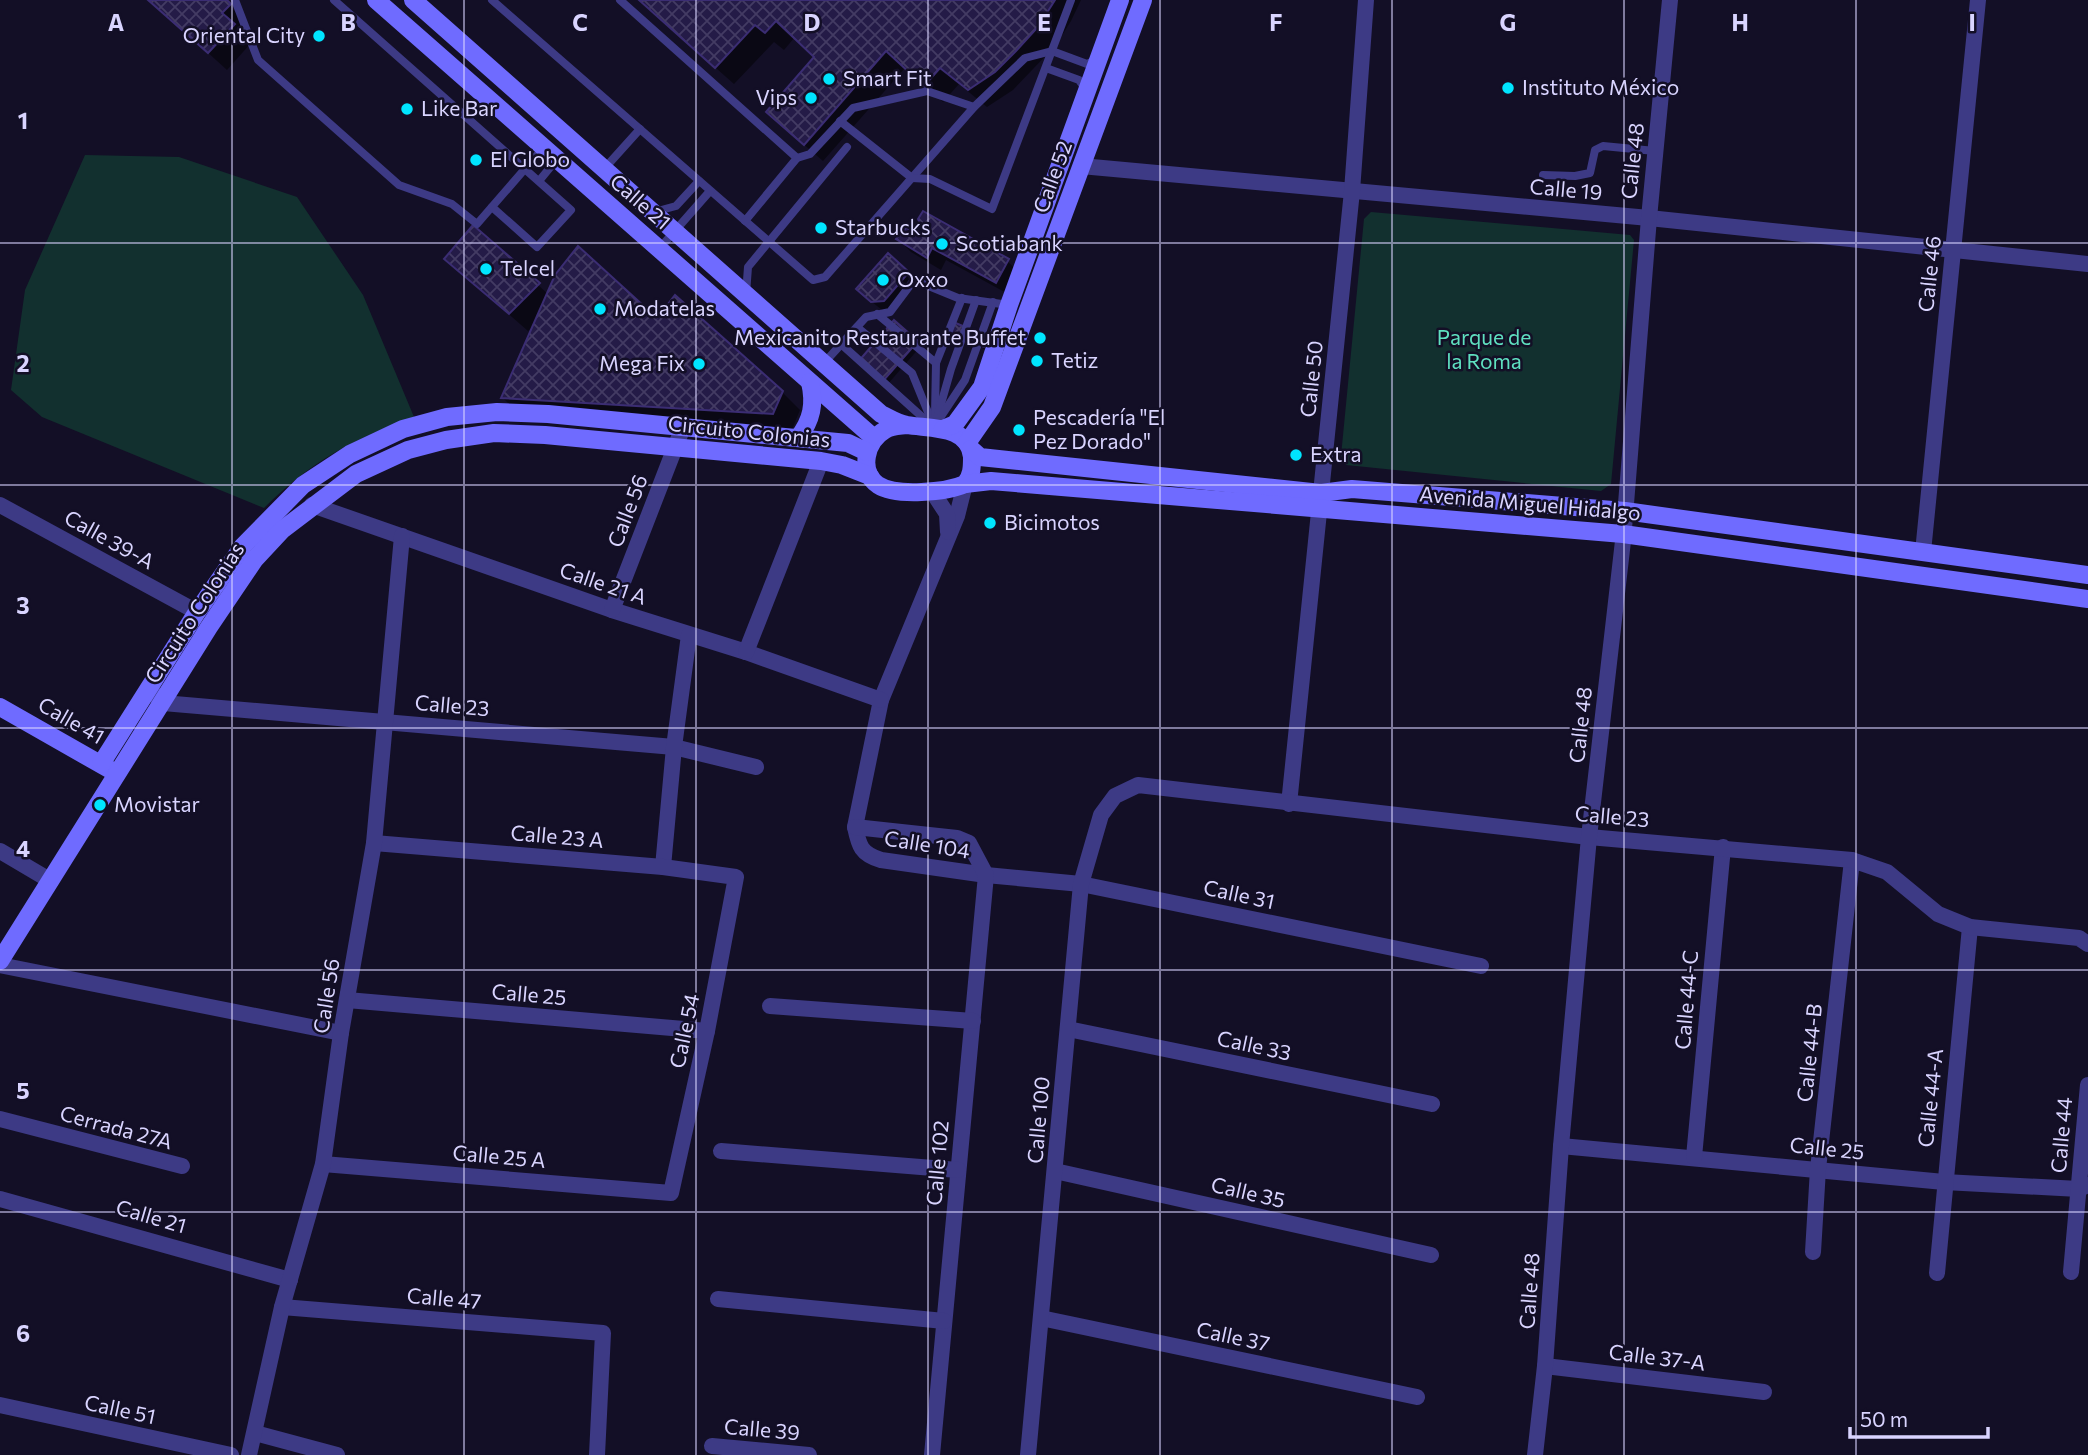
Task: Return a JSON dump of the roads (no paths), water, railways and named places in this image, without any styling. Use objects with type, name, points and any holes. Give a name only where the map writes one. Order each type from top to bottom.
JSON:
[{"type":"street","name":"Calle 21","points":[[376,0],[810,382],[871,445]]},
{"type":"street","name":"Calle 21","points":[[413,0],[881,414],[906,425]]},
{"type":"street","name":"Calle 52","points":[[938,428],[955,424],[982,387],[1001,303],[1120,0]]},
{"type":"street","name":"Calle 52","points":[[969,446],[992,407],[1143,0]]},
{"type":"street","name":"Calle 50","points":[[1289,804],[1352,191],[1366,0]]},
{"type":"street","name":"Calle 48","points":[[1535,1455],[1545,1366],[1560,1146],[1589,837],[1623,534],[1648,218],[1670,0]]},
{"type":"street","name":"Calle 46","points":[[1923,552],[1978,0]]},
{"type":"street","points":[[488,99],[504,81]]},
{"type":"street","name":"Calle 19","points":[[1081,166],[1648,218],[2088,264]]},
{"type":"street","points":[[1001,303],[1027,314]]},
{"type":"street","points":[[798,438],[811,417],[813,396],[810,382]]},
{"type":"street","name":"Circuito Colonias","points":[[100,764],[197,612],[249,553],[303,485],[350,454],[403,429],[447,417],[497,412],[871,445]]},
{"type":"street","points":[[881,700],[962,502],[965,484],[971,471],[969,446],[961,437],[938,428],[906,425],[890,427],[871,445],[866,460],[870,476],[877,485],[888,489],[932,491],[965,484]]},
{"type":"street","name":"Calle 56","points":[[612,610],[683,427]]},
{"type":"street","name":"Circuito Colonias","points":[[0,963],[163,703],[249,553],[356,474],[408,450],[446,440],[507,433],[821,461],[842,465],[870,476]]},
{"type":"street","name":"Avenida Miguel Hidalgo","points":[[969,446],[980,457],[1320,500],[1623,534],[2088,598]]},
{"type":"street","points":[[746,652],[821,461]]},
{"type":"street","name":"Avenida Miguel Hidalgo","points":[[965,484],[983,480],[1320,500],[1352,489],[1625,511],[2088,575]]},
{"type":"street","points":[[932,491],[947,514],[948,535]]},
{"type":"street","name":"Calle 39-A","points":[[0,505],[197,612]]},
{"type":"street","name":"Calle 21 A","points":[[312,505],[881,700]]},
{"type":"street","name":"Calle 56","points":[[249,1455],[282,1307],[323,1164],[341,1033],[374,843],[402,536]]},
{"type":"street","points":[[663,867],[674,747],[689,635]]},
{"type":"street","points":[[148,688],[163,703]]},
{"type":"street","name":"Calle 104","points":[[881,700],[855,827],[858,843],[867,856],[986,875]]},
{"type":"street","name":"Calle 23","points":[[163,703],[674,747],[756,767]]},
{"type":"street","name":"Calle 41","points":[[0,706],[118,774]]},
{"type":"street","name":"Calle 23","points":[[1115,796],[1138,785],[1589,837],[1852,860],[1888,872],[1938,914],[1970,927],[2079,938],[2088,944]]},
{"type":"street","name":"Calle 100","points":[[1028,1455],[1081,884],[1101,815],[1115,796]]},
{"type":"street","name":"Calle 104","points":[[855,827],[957,838],[970,843],[986,875]]},
{"type":"street","name":"Calle 23 A","points":[[374,843],[663,867],[736,877]]},
{"type":"street","name":"Calle 44-C","points":[[1694,1157],[1723,847]]},
{"type":"street","points":[[0,851],[51,881]]},
{"type":"street","name":"Calle 44-B","points":[[1813,1252],[1818,1169],[1852,860]]},
{"type":"street","name":"Calle 31","points":[[986,875],[1081,884],[1482,966]]},
{"type":"street","name":"Calle 102","points":[[932,1455],[986,875]]},
{"type":"street","name":"Calle 54","points":[[671,1193],[708,1031],[736,877]]},
{"type":"street","name":"Calle 44-A","points":[[1937,1273],[1970,927]]},
{"type":"street","points":[[0,963],[341,1033]]},
{"type":"street","name":"Calle 25","points":[[347,1000],[708,1031]]},
{"type":"street","points":[[770,1006],[973,1021]]},
{"type":"street","name":"Calle 33","points":[[1068,1029],[1432,1104]]},
{"type":"street","name":"Calle 44","points":[[2071,1272],[2083,1187],[2088,1085]]},
{"type":"street","name":"Cerrada 27A","points":[[0,1119],[182,1166]]},
{"type":"street","name":"Calle 25","points":[[1560,1146],[1944,1182],[2083,1187]]},
{"type":"street","points":[[721,1151],[958,1170]]},
{"type":"street","name":"Calle 25 A","points":[[323,1164],[671,1193]]},
{"type":"street","name":"Calle 35","points":[[1055,1171],[1432,1255]]},
{"type":"street","name":"Calle 21","points":[[0,1199],[290,1280]]},
{"type":"street","points":[[718,1299],[944,1321]]},
{"type":"street","name":"Calle 47","points":[[282,1307],[603,1333],[597,1455]]},
{"type":"street","name":"Calle 37","points":[[1041,1318],[1416,1397]]},
{"type":"street","name":"Calle 37-A","points":[[1545,1366],[1764,1392]]},
{"type":"street","name":"Calle 51","points":[[0,1405],[231,1455]]},
{"type":"street","points":[[255,1433],[340,1455]]},
{"type":"street","name":"Calle 39","points":[[712,1446],[809,1455]]},
{"type":"lane","points":[[235,0],[258,60],[399,185],[452,204],[477,224],[526,168],[550,153]]},
{"type":"lane","points":[[334,0],[571,210],[537,247],[492,207]]},
{"type":"lane","points":[[492,0],[813,280],[824,277],[974,107],[1025,58],[1052,51],[1087,64],[1097,59]]},
{"type":"lane","points":[[620,0],[797,159]]},
{"type":"lane","points":[[840,121],[912,178],[930,179],[992,209],[1071,0]]},
{"type":"lane","points":[[1046,68],[1079,80],[1086,90]]},
{"type":"lane","points":[[745,221],[797,159],[810,154],[853,108],[928,91],[974,107]]},
{"type":"lane","points":[[604,169],[640,129]]},
{"type":"lane","points":[[1543,175],[1575,176],[1590,173],[1595,150],[1603,146],[1655,150]]},
{"type":"lane","points":[[746,295],[748,267],[847,147]]},
{"type":"lane","points":[[539,180],[550,153]]},
{"type":"lane","points":[[653,213],[676,206],[699,181]]},
{"type":"lane","points":[[659,249],[710,191]]},
{"type":"lane","points":[[824,363],[866,317],[890,312],[914,280],[962,298],[1001,303]]},
{"type":"lane","points":[[938,428],[936,363],[962,298]]},
{"type":"lane","points":[[938,428],[951,369],[976,300]]},
{"type":"lane","points":[[877,314],[936,363]]},
{"type":"lane","points":[[857,327],[912,373],[938,428]]},
{"type":"lane","points":[[841,344],[938,428]]},
{"type":"place","name":"Oriental City","points":[[319,36]]},
{"type":"place","name":"Smart Fit","points":[[829,79]]},
{"type":"place","name":"Instituto México","points":[[1508,88]]},
{"type":"place","name":"Vips","points":[[811,98]]},
{"type":"place","name":"Like Bar","points":[[407,109]]},
{"type":"place","name":"El Globo","points":[[476,160]]},
{"type":"place","name":"Starbucks","points":[[821,228]]},
{"type":"place","name":"Scotiabank","points":[[942,244]]},
{"type":"place","name":"Telcel","points":[[486,269]]},
{"type":"place","name":"Oxxo","points":[[883,280]]},
{"type":"place","name":"Modatelas","points":[[600,309]]},
{"type":"place","name":"Mexicanito Restaurante Buffet","points":[[1040,338]]},
{"type":"place","name":"Tetiz","points":[[1037,361]]},
{"type":"place","name":"Mega Fix","points":[[699,364]]},
{"type":"place","name":"Pescadería \"El Pez Dorado\"","points":[[1019,430]]},
{"type":"place","name":"Extra","points":[[1296,455]]},
{"type":"place","name":"Bicimotos","points":[[990,523]]},
{"type":"place","name":"Movistar","points":[[100,805]]},
{"type":"park label","name":"Parque de la Roma","points":[[1484,350]]}]
